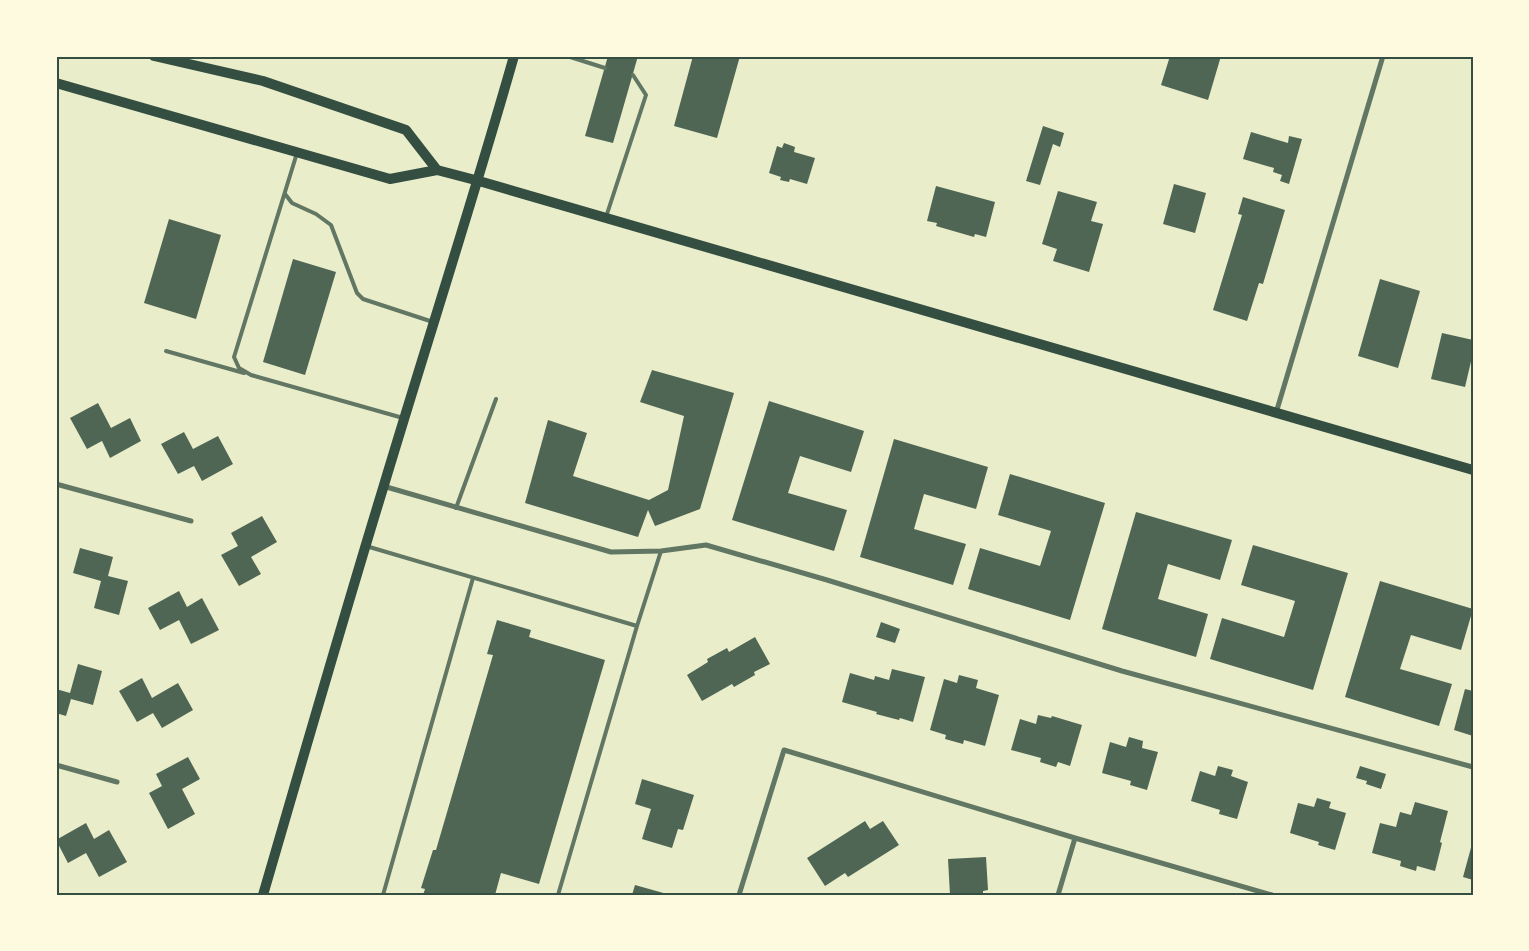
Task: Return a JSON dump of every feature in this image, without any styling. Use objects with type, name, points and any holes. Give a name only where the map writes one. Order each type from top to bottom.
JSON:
[{"type":"main road","points":[[154,56],[264,82],[406,130],[437,170]]},
{"type":"main road","points":[[263,895],[383,486],[433,322],[479,181],[514,56]]},
{"type":"main road","points":[[56,83],[390,179],[437,170],[479,181],[1275,414],[1473,470]]},
{"type":"street","points":[[1275,414],[1383,56]]},
{"type":"street","points":[[56,484],[191,521]]},
{"type":"street","points":[[383,486],[611,552],[661,551],[706,545],[827,580],[1122,671],[1473,767]]},
{"type":"street","points":[[739,895],[784,750],[1272,895]]},
{"type":"street","points":[[56,765],[117,782]]},
{"type":"street","points":[[1058,895],[1075,838]]},
{"type":"lane","points":[[567,56],[605,68]]},
{"type":"lane","points":[[605,218],[646,95],[633,75]]},
{"type":"lane","points":[[250,375],[239,368],[234,357],[298,153]]},
{"type":"lane","points":[[284,194],[292,203],[316,214],[331,226],[358,293],[363,299],[433,322]]},
{"type":"lane","points":[[166,351],[404,418]]},
{"type":"lane","points":[[456,508],[496,399]]},
{"type":"lane","points":[[366,546],[637,626]]},
{"type":"lane","points":[[558,895],[661,551]]},
{"type":"lane","points":[[383,895],[473,578]]},
{"type":"building","points":[[608,56],[638,56],[613,143],[585,136]]},
{"type":"building","points":[[693,56],[740,56],[717,138],[674,126]]},
{"type":"building","points":[[1170,56],[1221,56],[1208,100],[1161,85]]},
{"type":"building","points":[[1043,126],[1064,133],[1060,147],[1053,144],[1040,185],[1026,181]]},
{"type":"building","points":[[1251,132],[1288,143],[1289,136],[1302,139],[1289,184],[1280,181],[1282,175],[1273,172],[1274,168],[1243,159]]},
{"type":"building","points":[[784,143],[795,147],[794,152],[815,158],[807,184],[790,179],[789,182],[780,180],[781,177],[769,173],[777,146],[782,148]]},
{"type":"building","points":[[1174,184],[1206,193],[1195,233],[1163,224]]},
{"type":"building","points":[[936,186],[995,202],[986,237],[975,234],[974,237],[936,226],[937,223],[927,221]]},
{"type":"building","points":[[1058,191],[1097,202],[1091,221],[1103,224],[1089,272],[1053,261],[1057,249],[1042,244]]},
{"type":"building","points":[[1243,197],[1285,210],[1263,284],[1259,283],[1247,321],[1213,310],[1242,215],[1238,214]]},
{"type":"building","points":[[169,219],[221,235],[196,319],[144,303]]},
{"type":"building","points":[[293,259],[336,272],[305,375],[263,362]]},
{"type":"building","points":[[1380,279],[1420,291],[1398,368],[1358,356]]},
{"type":"building","points":[[1442,333],[1473,340],[1473,353],[1465,387],[1431,379]]},
{"type":"building","points":[[652,370],[734,393],[700,509],[655,526],[648,510],[638,537],[525,503],[548,420],[587,433],[573,476],[649,500],[668,490],[684,416],[640,402]]},
{"type":"building","points":[[769,401],[864,431],[851,472],[800,456],[788,493],[847,510],[834,551],[732,520]]},
{"type":"building","points":[[98,403],[111,428],[130,418],[141,441],[110,458],[102,441],[87,449],[70,418]]},
{"type":"building","points":[[184,432],[193,449],[218,436],[233,464],[202,481],[194,466],[178,474],[161,444]]},
{"type":"building","points":[[894,439],[988,467],[976,509],[924,494],[914,529],[966,544],[953,585],[860,557]]},
{"type":"building","points":[[1010,474],[1105,503],[1070,620],[968,589],[980,548],[1040,566],[1051,531],[998,515]]},
{"type":"building","points":[[1136,512],[1232,540],[1220,580],[1168,564],[1158,599],[1208,614],[1196,657],[1102,629]]},
{"type":"building","points":[[262,516],[277,542],[251,557],[261,574],[239,586],[221,555],[238,546],[231,533]]},
{"type":"building","points":[[1253,545],[1348,573],[1313,690],[1210,659],[1222,618],[1284,637],[1295,601],[1241,585]]},
{"type":"building","points":[[80,548],[113,557],[108,576],[128,581],[119,615],[94,608],[101,581],[73,573]]},
{"type":"building","points":[[1380,581],[1473,609],[1461,650],[1411,635],[1400,669],[1452,684],[1439,726],[1345,697]]},
{"type":"building","points":[[179,591],[187,607],[202,598],[219,630],[191,644],[179,620],[160,630],[148,608]]},
{"type":"building","points":[[497,620],[531,630],[529,637],[605,660],[539,884],[501,873],[495,895],[423,895],[425,889],[421,888],[433,850],[436,850],[493,655],[487,654]]},
{"type":"building","points":[[881,622],[900,629],[895,643],[876,637]]},
{"type":"building","points":[[755,637],[770,664],[754,672],[755,675],[734,687],[732,684],[702,701],[687,675],[708,662],[707,659],[727,648],[729,652]]},
{"type":"building","points":[[78,664],[102,671],[93,705],[71,699],[66,716],[56,713],[56,689],[70,693]]},
{"type":"building","points":[[892,669],[925,677],[913,722],[876,714],[877,712],[842,702],[850,673],[874,680],[875,676],[889,680]]},
{"type":"building","points":[[959,675],[978,680],[976,688],[999,695],[985,746],[964,740],[963,744],[945,739],[946,735],[930,730],[944,679],[957,683]]},
{"type":"building","points":[[142,678],[152,698],[178,683],[193,710],[162,728],[153,713],[137,722],[119,691]]},
{"type":"building","points":[[1465,689],[1473,691],[1473,736],[1454,730]]},
{"type":"building","points":[[1038,715],[1051,718],[1052,716],[1082,725],[1070,766],[1058,762],[1056,767],[1040,762],[1041,758],[1011,750],[1020,719],[1036,724]]},
{"type":"building","points":[[1129,737],[1143,741],[1142,748],[1158,752],[1147,790],[1130,785],[1131,781],[1102,773],[1110,742],[1126,747]]},
{"type":"building","points":[[188,757],[200,779],[182,789],[195,814],[168,829],[149,793],[162,786],[156,774]]},
{"type":"building","points":[[1218,766],[1233,770],[1231,776],[1248,782],[1237,819],[1219,814],[1220,810],[1191,801],[1200,771],[1215,776]]},
{"type":"building","points":[[1360,766],[1386,774],[1381,789],[1366,784],[1367,781],[1356,778]]},
{"type":"building","points":[[642,779],[694,795],[683,830],[678,829],[672,848],[642,839],[651,809],[635,804]]},
{"type":"building","points":[[1317,798],[1331,802],[1329,808],[1346,813],[1335,850],[1318,845],[1319,842],[1290,833],[1298,803],[1314,807]]},
{"type":"building","points":[[1415,802],[1448,811],[1435,871],[1417,866],[1416,871],[1400,866],[1401,861],[1372,853],[1380,823],[1396,827],[1400,812],[1411,815]]},
{"type":"building","points":[[865,821],[870,829],[883,821],[899,845],[848,877],[845,873],[825,886],[807,858]]},
{"type":"building","points":[[86,823],[94,839],[109,830],[127,862],[99,877],[86,853],[68,863],[56,840]]},
{"type":"building","points":[[1473,844],[1473,880],[1463,877]]},
{"type":"building","points":[[986,857],[988,890],[983,891],[983,895],[950,895],[948,859]]},
{"type":"building","points":[[635,885],[667,894],[632,895]]}]
